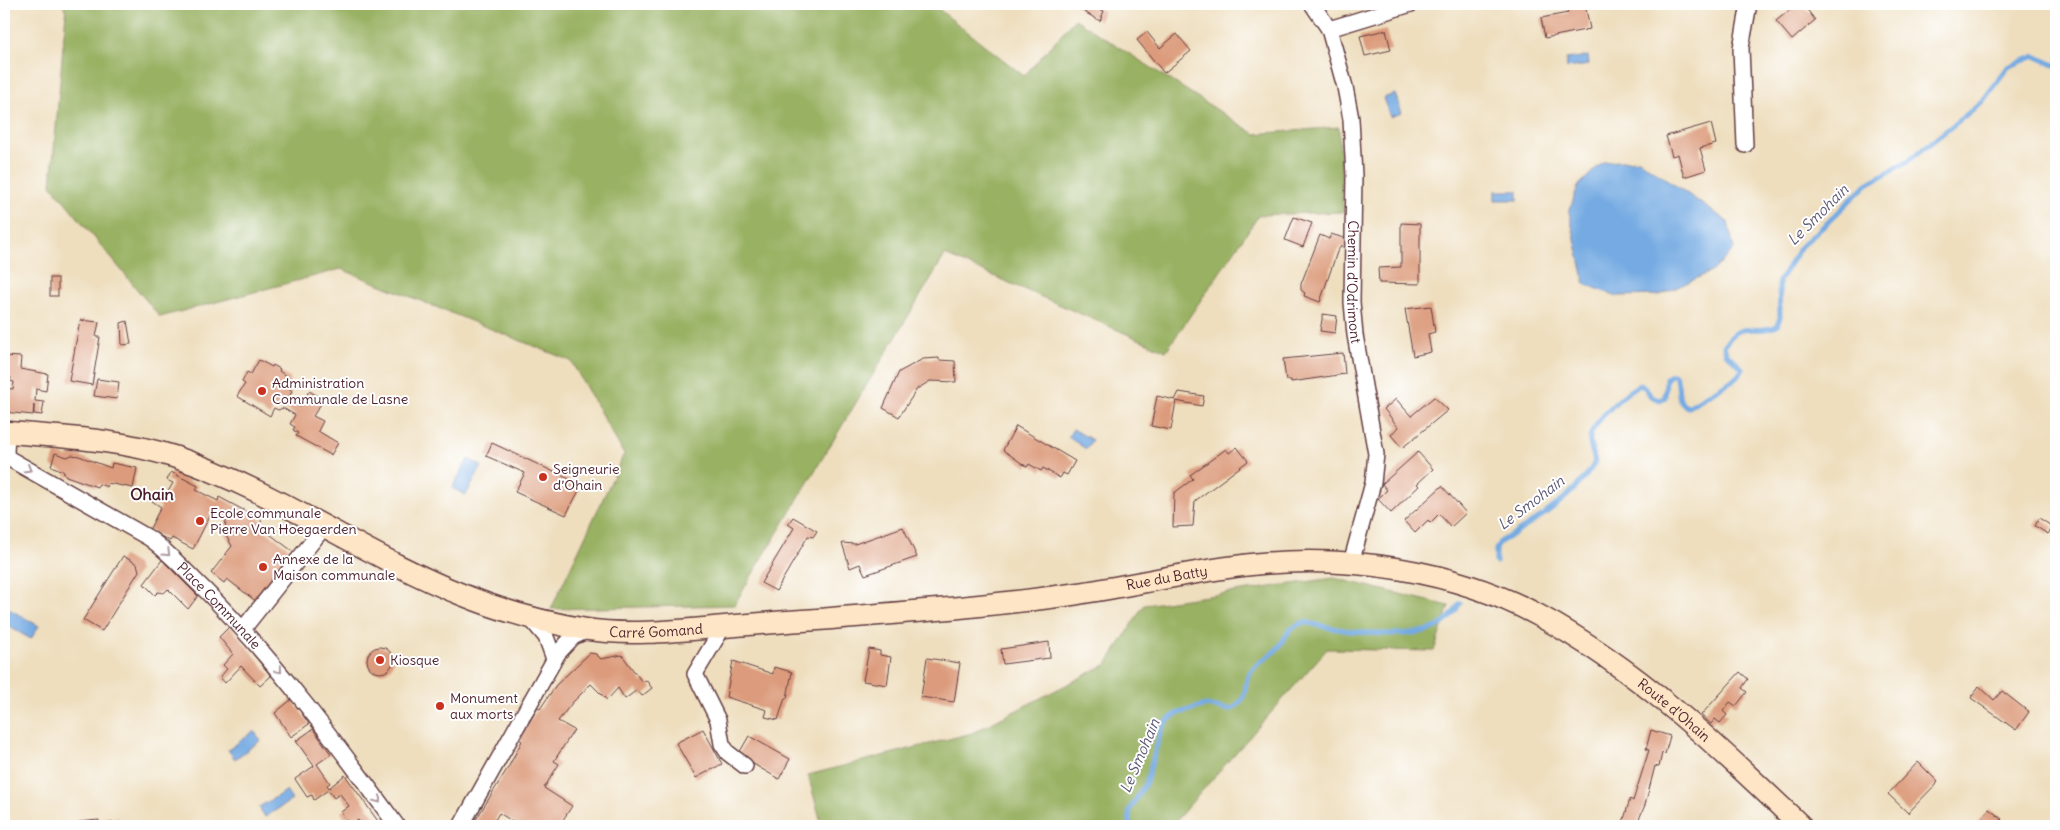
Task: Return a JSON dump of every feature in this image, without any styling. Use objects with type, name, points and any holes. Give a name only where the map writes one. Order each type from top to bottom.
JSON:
[{"type":"main road","points":[[5,432],[92,439],[151,450],[195,464],[462,595],[530,618],[588,630]]},
{"type":"main road","name":"Rue du Batty","points":[[793,621],[1043,599],[1254,564],[1351,563],[1416,572],[1497,596],[1535,613]]},
{"type":"main road","name":"Route d'Ohain","points":[[1535,613],[1585,642],[1626,670],[1760,787],[1801,826]]},
{"type":"main road","name":"Carré Gomand","points":[[588,630],[644,632],[793,621]]},
{"type":"street","name":"Chemin d'Odrimont","points":[[1312,4],[1329,29],[1345,87],[1351,119],[1354,176],[1352,302],[1355,335],[1376,454],[1374,483],[1351,563]]},
{"type":"street","points":[[1329,29],[1411,4]]},
{"type":"street","points":[[1745,145],[1741,48],[1749,4]]},
{"type":"street","name":"Place Communale","points":[[5,432],[8,458],[149,538],[162,548],[243,629],[289,681],[398,826]]},
{"type":"street","points":[[243,629],[324,526]]},
{"type":"street","points":[[530,618],[546,637],[554,659]]},
{"type":"street","name":"Carré Gomand","points":[[723,627],[695,674],[718,720],[722,744],[728,753],[745,766]]},
{"type":"street","points":[[461,826],[554,659],[569,641],[588,630]]},
{"type":"green space","points":[[63,4],[932,4],[1024,76],[1075,19],[1255,134],[1339,127],[1343,212],[1259,215],[1166,351],[945,255],[734,605],[551,609],[624,454],[571,361],[341,269],[160,317],[51,185],[66,12]]},
{"type":"green space","points":[[1334,578],[1449,606],[1434,651],[1327,649],[1171,826],[822,826],[808,775],[972,733],[1107,664],[1144,605]]},
{"type":"water","points":[[1588,56],[1589,65],[1567,68],[1566,59]]},
{"type":"water","points":[[1395,94],[1402,113],[1390,117],[1383,98]]},
{"type":"water","points":[[1639,160],[1728,222],[1734,249],[1713,271],[1660,295],[1616,296],[1585,284],[1569,212],[1578,186],[1603,162]]},
{"type":"water","points":[[1495,191],[1518,191],[1518,200],[1495,200]]},
{"type":"water","points":[[1073,429],[1092,440],[1086,449],[1068,437]]},
{"type":"water","points":[[468,459],[482,466],[466,495],[452,488]]},
{"type":"water","points":[[9,609],[39,626],[31,639],[4,624],[4,619]]},
{"type":"water","points":[[254,731],[261,740],[235,759],[228,750]]},
{"type":"water","points":[[286,791],[292,800],[265,817],[259,807]]},
{"type":"building","points":[[1081,4],[1097,4],[1095,7],[1104,11],[1100,21],[1079,9]]},
{"type":"building","points":[[1566,4],[1585,4],[1590,29],[1545,38],[1541,18],[1568,13]]},
{"type":"building","points":[[1797,4],[1803,4],[1815,20],[1792,40],[1776,21]]},
{"type":"building","points":[[1386,30],[1391,50],[1365,56],[1360,36]]},
{"type":"building","points":[[1147,32],[1160,48],[1177,34],[1191,51],[1164,73],[1137,40]]},
{"type":"building","points":[[1711,123],[1716,144],[1700,148],[1706,170],[1684,177],[1678,154],[1672,156],[1666,136]]},
{"type":"building","points":[[1294,217],[1312,223],[1303,247],[1285,240]]},
{"type":"building","points":[[1401,223],[1420,224],[1420,284],[1379,283],[1378,268],[1401,267]]},
{"type":"building","points":[[1331,234],[1347,239],[1345,248],[1341,246],[1337,252],[1320,302],[1304,296],[1305,293],[1301,290],[1301,284],[1320,235],[1329,239]]},
{"type":"building","points":[[50,278],[58,278],[58,296],[50,296]]},
{"type":"building","points":[[1431,306],[1435,332],[1428,334],[1431,352],[1413,356],[1405,309]]},
{"type":"building","points":[[1323,314],[1337,316],[1335,333],[1320,331]]},
{"type":"building","points":[[80,320],[99,322],[96,337],[100,337],[92,385],[69,381]]},
{"type":"building","points":[[127,321],[131,344],[122,345],[121,323]]},
{"type":"building","points":[[1343,353],[1345,374],[1291,382],[1291,380],[1286,380],[1283,359]]},
{"type":"building","points":[[4,356],[21,357],[20,369],[48,374],[46,391],[36,389],[35,401],[44,402],[42,415],[34,414],[34,405],[33,415],[4,412],[4,388],[13,389],[14,382],[10,381],[11,377],[4,377]]},
{"type":"building","points":[[939,358],[939,360],[955,361],[956,382],[930,381],[917,389],[899,417],[883,408],[899,372],[923,359]]},
{"type":"building","points":[[259,360],[280,369],[279,371],[291,379],[287,386],[292,391],[288,399],[300,407],[309,391],[324,399],[313,416],[323,421],[318,431],[338,443],[331,455],[296,436],[298,433],[293,430],[295,427],[290,424],[295,415],[283,408],[278,410],[274,408],[270,416],[237,396],[245,384],[242,382],[247,372],[251,374]]},
{"type":"building","points":[[97,379],[119,382],[117,399],[94,396]]},
{"type":"building","points":[[1179,392],[1204,396],[1202,406],[1176,401],[1171,430],[1151,426],[1157,396],[1175,400]]},
{"type":"building","points":[[1434,397],[1448,410],[1402,448],[1391,435],[1398,427],[1384,409],[1396,399],[1411,416]]},
{"type":"building","points":[[1016,426],[1075,461],[1067,475],[1063,473],[1060,478],[1043,468],[1041,471],[1029,464],[1027,467],[1003,450]]},
{"type":"building","name":"Seigneurie d’Ohain","points":[[492,443],[582,485],[566,515],[515,492],[525,473],[486,456]]},
{"type":"building","points":[[1237,447],[1248,461],[1195,501],[1193,526],[1173,527],[1174,493],[1193,479],[1190,475],[1226,449],[1229,453]]},
{"type":"building","points":[[1418,452],[1433,469],[1417,484],[1419,486],[1391,513],[1378,499],[1387,490],[1382,484]]},
{"type":"building","points":[[55,453],[67,457],[72,455],[79,456],[111,468],[112,463],[137,468],[133,488],[108,483],[107,487],[99,484],[97,487],[66,476],[63,471],[51,466]]},
{"type":"building","points":[[171,472],[198,486],[196,490],[218,501],[219,497],[262,520],[259,526],[295,553],[257,602],[227,579],[224,583],[211,573],[232,546],[225,534],[226,519],[212,512],[193,549],[172,538],[170,541],[149,530],[161,507],[152,501],[156,493],[165,497],[173,483],[167,480]]},
{"type":"building","points":[[1442,486],[1466,513],[1451,527],[1439,514],[1430,523],[1428,520],[1415,533],[1404,521]]},
{"type":"building","points":[[793,517],[817,531],[813,537],[808,536],[776,591],[761,583],[794,528],[788,524]]},
{"type":"building","points":[[2039,518],[2053,527],[2048,534],[2035,526]]},
{"type":"building","points":[[903,527],[917,557],[865,575],[860,564],[850,568],[842,543],[855,544]]},
{"type":"building","points":[[123,556],[137,564],[139,571],[102,631],[83,620]]},
{"type":"building","points":[[162,560],[198,596],[188,609],[168,589],[164,593],[158,592],[155,595],[144,584]]},
{"type":"building","points":[[230,626],[271,676],[260,686],[241,666],[225,683],[220,677],[227,669],[223,665],[233,654],[219,637]]},
{"type":"building","points":[[1049,642],[1050,658],[1003,664],[1001,649]]},
{"type":"building","name":"Kiosque","points":[[380,647],[389,651],[393,660],[389,669],[380,673],[371,669],[367,660],[371,651]]},
{"type":"building","points":[[869,649],[880,651],[880,655],[891,657],[887,685],[863,681]]},
{"type":"building","points":[[590,653],[596,654],[601,659],[622,655],[642,682],[646,680],[652,688],[642,696],[637,690],[625,699],[618,688],[607,700],[591,684],[572,703],[558,721],[574,730],[554,761],[559,764],[544,788],[572,806],[559,826],[520,826],[499,813],[495,820],[504,826],[472,826],[509,766],[522,741],[519,739],[538,708],[540,709],[556,685]]},
{"type":"building","points":[[927,658],[960,663],[954,702],[921,697]]},
{"type":"building","points":[[733,661],[773,674],[774,667],[792,672],[787,698],[785,698],[778,720],[765,717],[767,710],[726,697]]},
{"type":"building","points":[[1740,672],[1748,679],[1742,688],[1747,692],[1736,706],[1730,702],[1723,711],[1727,715],[1720,723],[1715,719],[1711,724],[1701,715]]},
{"type":"building","points":[[1979,686],[1994,700],[2002,691],[2029,712],[2016,730],[1971,698]]},
{"type":"building","points":[[292,699],[309,724],[291,737],[275,713]]},
{"type":"building","points":[[313,729],[331,754],[317,764],[330,783],[327,785],[329,788],[345,775],[380,824],[363,826],[358,820],[350,825],[341,812],[349,806],[340,794],[334,798],[328,790],[314,800],[312,795],[307,797],[295,779],[314,766],[296,741]]},
{"type":"building","points":[[703,729],[722,764],[696,778],[676,743]]},
{"type":"building","points":[[1651,730],[1670,736],[1665,754],[1662,753],[1659,767],[1655,766],[1645,805],[1636,826],[1622,826],[1630,799],[1633,801],[1649,750],[1646,749]]},
{"type":"building","points":[[749,736],[790,759],[779,779],[738,755]]},
{"type":"building","points":[[1918,762],[1938,782],[1908,813],[1888,794]]},
{"type":"building","points":[[1989,809],[2002,819],[1995,826],[1985,826],[1979,821]]},
{"type":"building","points":[[99,820],[99,824],[121,822],[121,826],[73,826],[79,822]]},
{"type":"waterway","name":"Le Smohain","points":[[1496,562],[1496,549],[1500,542],[1566,497],[1587,474],[1595,462],[1590,441],[1592,432],[1610,408],[1640,385],[1646,388],[1651,397],[1660,400],[1665,397],[1666,379],[1671,375],[1675,375],[1677,379],[1681,402],[1688,407],[1736,378],[1743,369],[1726,353],[1724,346],[1736,332],[1749,329],[1769,329],[1777,326],[1780,317],[1779,281],[1801,246],[1867,184],[1908,161],[1981,103],[2008,67],[2035,56],[2056,66]]},
{"type":"waterway","name":"Le Smohain","points":[[1130,826],[1129,811],[1146,782],[1161,731],[1166,722],[1176,714],[1206,705],[1230,710],[1237,705],[1244,696],[1246,682],[1251,671],[1279,647],[1292,628],[1305,622],[1368,633],[1402,634],[1418,632],[1441,625],[1452,615],[1460,603]]},
{"type":"place","name":"Administration Communale de Lasne","points":[[262,391]]},
{"type":"place","name":"Seigneurie d’Ohain","points":[[543,477]]},
{"type":"place","name":"Ecole communale Pierre Van Hoegaerden","points":[[200,521]]},
{"type":"place","name":"Annexe de la Maison communale","points":[[263,567]]},
{"type":"place","name":"Kiosque","points":[[380,660]]},
{"type":"place","name":"Monument aux morts","points":[[440,706]]},
{"type":"district","name":"Ohain","points":[[152,494]]}]
